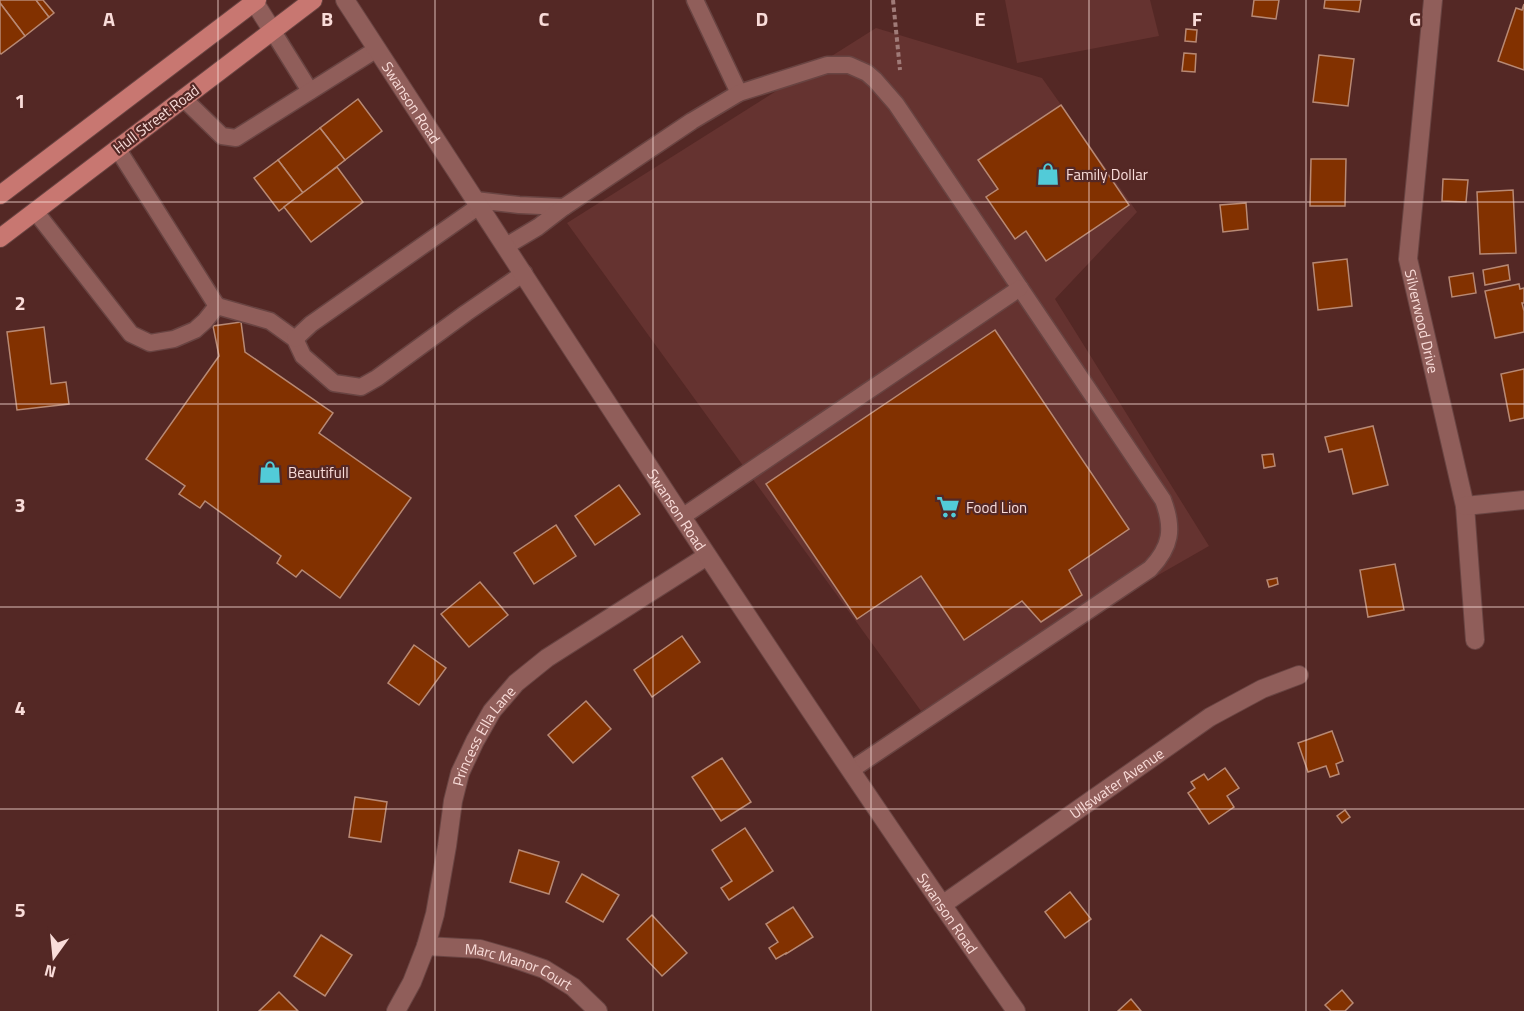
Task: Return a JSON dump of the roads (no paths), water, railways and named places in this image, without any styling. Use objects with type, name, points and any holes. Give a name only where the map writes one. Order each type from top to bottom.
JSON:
[{"type":"main road","points":[[0,195],[255,1]]},
{"type":"main road","name":"Hull Street Road","points":[[0,238],[308,1]]},
{"type":"street","name":"Swanson Road","points":[[345,0],[707,556],[1016,1011]]},
{"type":"street","name":"Silverwood Drive","points":[[1433,0],[1408,259],[1466,506],[1474,640]]},
{"type":"street","points":[[255,1],[272,30]]},
{"type":"street","points":[[1466,506],[1524,500]]},
{"type":"street","name":"Princess Ella Lane","points":[[396,1011],[412,982],[435,914],[453,801],[460,773],[492,711],[516,683],[547,658],[707,556]]},
{"type":"street","name":"Ullswater Avenue","points":[[942,905],[1210,717],[1262,689],[1299,675]]},
{"type":"street","name":"Marc Manor Court","points":[[426,946],[480,949],[544,969],[573,987],[598,1011]]},
{"type":"lane","points":[[695,0],[739,93]]},
{"type":"lane","points":[[272,30],[310,91]]},
{"type":"lane","points":[[183,98],[222,136],[236,138],[377,49]]},
{"type":"lane","points":[[506,246],[538,227],[692,121],[739,93],[827,66],[849,66],[867,73],[881,85],[896,104],[1163,501],[1169,516],[1167,544],[1161,557],[1150,569],[851,770]]},
{"type":"lane","points":[[117,148],[217,306],[270,321],[296,339],[303,356],[334,383],[362,387],[524,273]]},
{"type":"lane","points":[[296,339],[310,324],[477,203],[564,207]]},
{"type":"lane","points":[[35,211],[131,334],[150,343],[174,339],[195,330],[217,306]]},
{"type":"lane","points":[[682,517],[1020,288]]},
{"type":"place","name":"Family Dollar","points":[[1048,174]]},
{"type":"place","name":"Beautifull","points":[[270,472]]},
{"type":"place","name":"Food Lion","points":[[948,507]]}]
